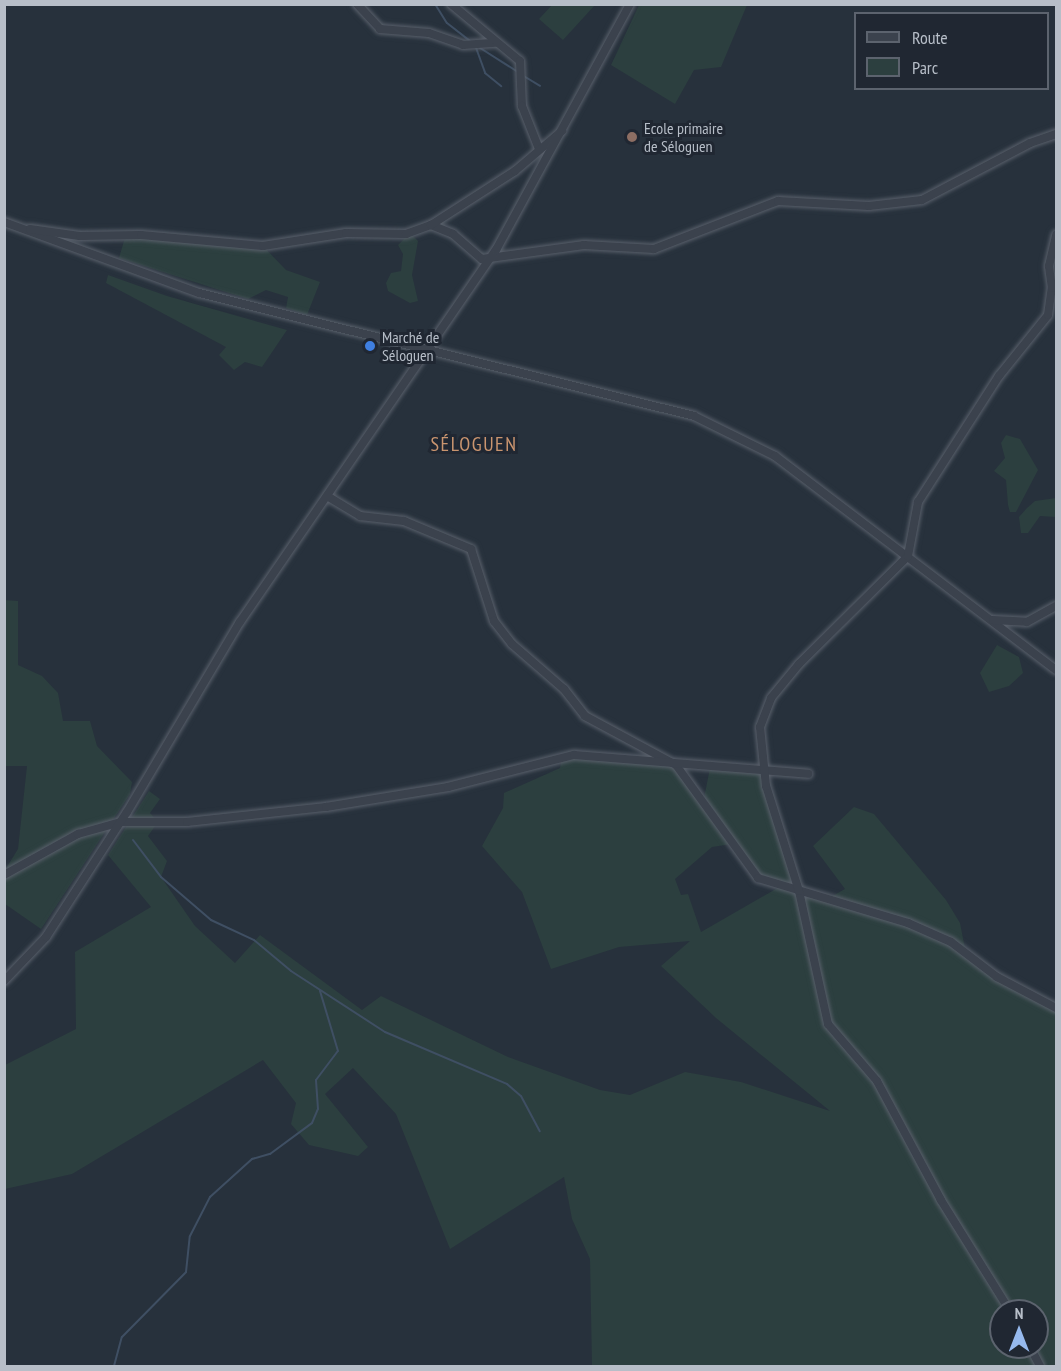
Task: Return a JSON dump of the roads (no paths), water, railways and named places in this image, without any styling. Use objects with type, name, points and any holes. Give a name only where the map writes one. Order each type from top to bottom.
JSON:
[{"type":"street","points":[[357,4],[380,29],[429,33],[463,45],[499,44]]},
{"type":"street","points":[[451,4],[520,61],[522,106],[538,149]]},
{"type":"street","points":[[4,981],[46,937],[121,822],[240,622],[489,259],[566,128],[630,4]]},
{"type":"street","points":[[14,226],[80,236],[141,235],[263,246],[346,233],[406,234],[431,225],[515,171],[538,149],[566,128]]},
{"type":"street","points":[[431,225],[489,259],[584,245],[654,249],[778,201],[845,206],[922,200],[1030,142],[1056,134]]},
{"type":"street","points":[[4,222],[199,294],[424,352],[694,416],[776,456],[1056,670]]},
{"type":"street","points":[[1003,1299],[941,1200],[877,1081],[828,1024],[799,891],[776,827],[764,768],[760,727],[771,698],[873,586],[908,556],[918,502],[999,376],[1048,315],[1052,288],[1048,266],[1056,235]]},
{"type":"street","points":[[327,496],[360,516],[404,521],[471,549],[494,621],[512,644],[564,689],[585,716],[669,760],[709,806],[758,878],[930,933],[997,977],[1056,1008]]},
{"type":"street","points":[[992,620],[1027,622],[1056,606]]},
{"type":"street","points":[[4,875],[78,834],[121,822],[187,822],[326,807],[448,787],[574,755],[669,760],[808,774]]},
{"type":"waterway","points":[[435,4],[447,23],[470,41]]},
{"type":"waterway","points":[[475,45],[485,73],[501,86]]},
{"type":"waterway","points":[[477,46],[518,72]]},
{"type":"waterway","points":[[522,75],[540,86]]},
{"type":"waterway","points":[[133,840],[161,877],[211,920],[254,940],[291,971],[385,1032],[507,1084],[521,1096],[540,1131]]},
{"type":"waterway","points":[[114,1366],[122,1337],[186,1272],[190,1236],[210,1197],[252,1159],[270,1154],[312,1123],[318,1109],[316,1080],[338,1051],[320,991]]},
{"type":"place","name":"Ecole primaire de Séloguen","points":[[632,137]]},
{"type":"place","name":"Marché de Séloguen","points":[[370,346]]},
{"type":"district","name":"SÉLOGUEN","points":[[474,444]]}]
